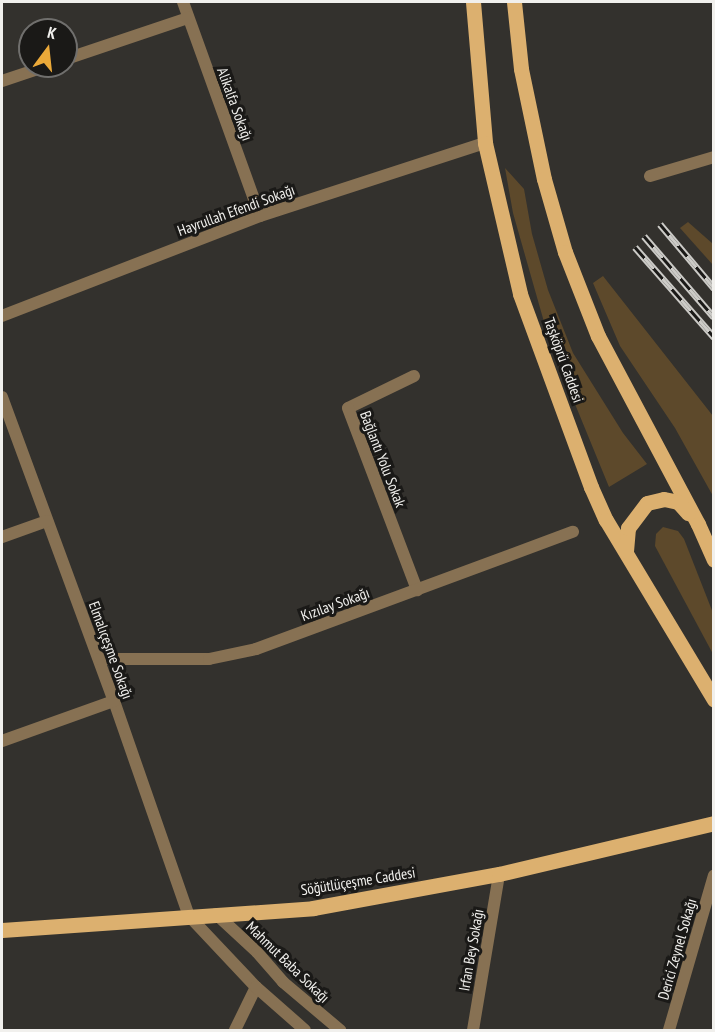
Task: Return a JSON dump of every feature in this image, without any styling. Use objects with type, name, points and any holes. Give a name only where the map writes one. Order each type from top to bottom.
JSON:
[{"type":"main road","name":"Taşköprü Caddesi","points":[[473,2],[485,143],[520,294],[591,487],[606,520],[714,700]]},
{"type":"main road","points":[[514,2],[521,69],[544,179],[565,252],[598,336],[698,524],[714,560]]},
{"type":"main road","points":[[626,551],[625,539],[633,518],[641,508],[655,500],[678,502],[698,524]]},
{"type":"main road","name":"Söğütlüçeşme Caddesi","points":[[2,930],[313,908],[499,874],[714,823]]},
{"type":"street","name":"Alikalfa Sokağı","points":[[183,2],[260,216]]},
{"type":"street","points":[[78,55],[188,18]]},
{"type":"street","points":[[2,81],[18,76]]},
{"type":"street","name":"Hayrullah Efendi Sokağı","points":[[2,316],[260,216],[485,143]]},
{"type":"street","points":[[650,176],[714,157]]},
{"type":"street","name":"Bağlantı Yolu Sokak","points":[[414,376],[348,408],[417,590]]},
{"type":"street","name":"Elmalıçeşme Sokağı","points":[[2,397],[99,659],[189,916]]},
{"type":"street","points":[[2,537],[47,521]]},
{"type":"street","name":"Kızılay Sokağı","points":[[99,659],[209,659],[248,651],[573,532]]},
{"type":"street","points":[[2,741],[114,701]]},
{"type":"street","name":"Irfan Bey Sokağı","points":[[473,1030],[499,874]]},
{"type":"street","name":"Derici Zeynel Sokağı","points":[[669,1030],[714,875]]},
{"type":"street","name":"Mahmut Baba Sokağı","points":[[216,914],[257,952],[283,982],[340,1030]]},
{"type":"street","points":[[189,916],[256,987],[305,1030]]},
{"type":"street","points":[[235,1030],[256,987]]},
{"type":"shaded area","points":[[505,168],[524,189],[532,234],[548,290],[573,353],[623,433],[647,464],[609,487],[550,343],[513,213]]},
{"type":"shaded area","points":[[688,222],[713,244],[713,265],[680,228]]},
{"type":"shaded area","points":[[603,276],[713,416],[713,496],[675,428],[620,346],[593,283]]},
{"type":"shaded area","points":[[663,527],[678,531],[684,539],[713,613],[713,654],[655,546],[656,534]]},
{"type":"railway","points":[[660,224],[714,288]]},
{"type":"railway","points":[[644,236],[714,317]]},
{"type":"railway","points":[[635,247],[714,337]]}]
